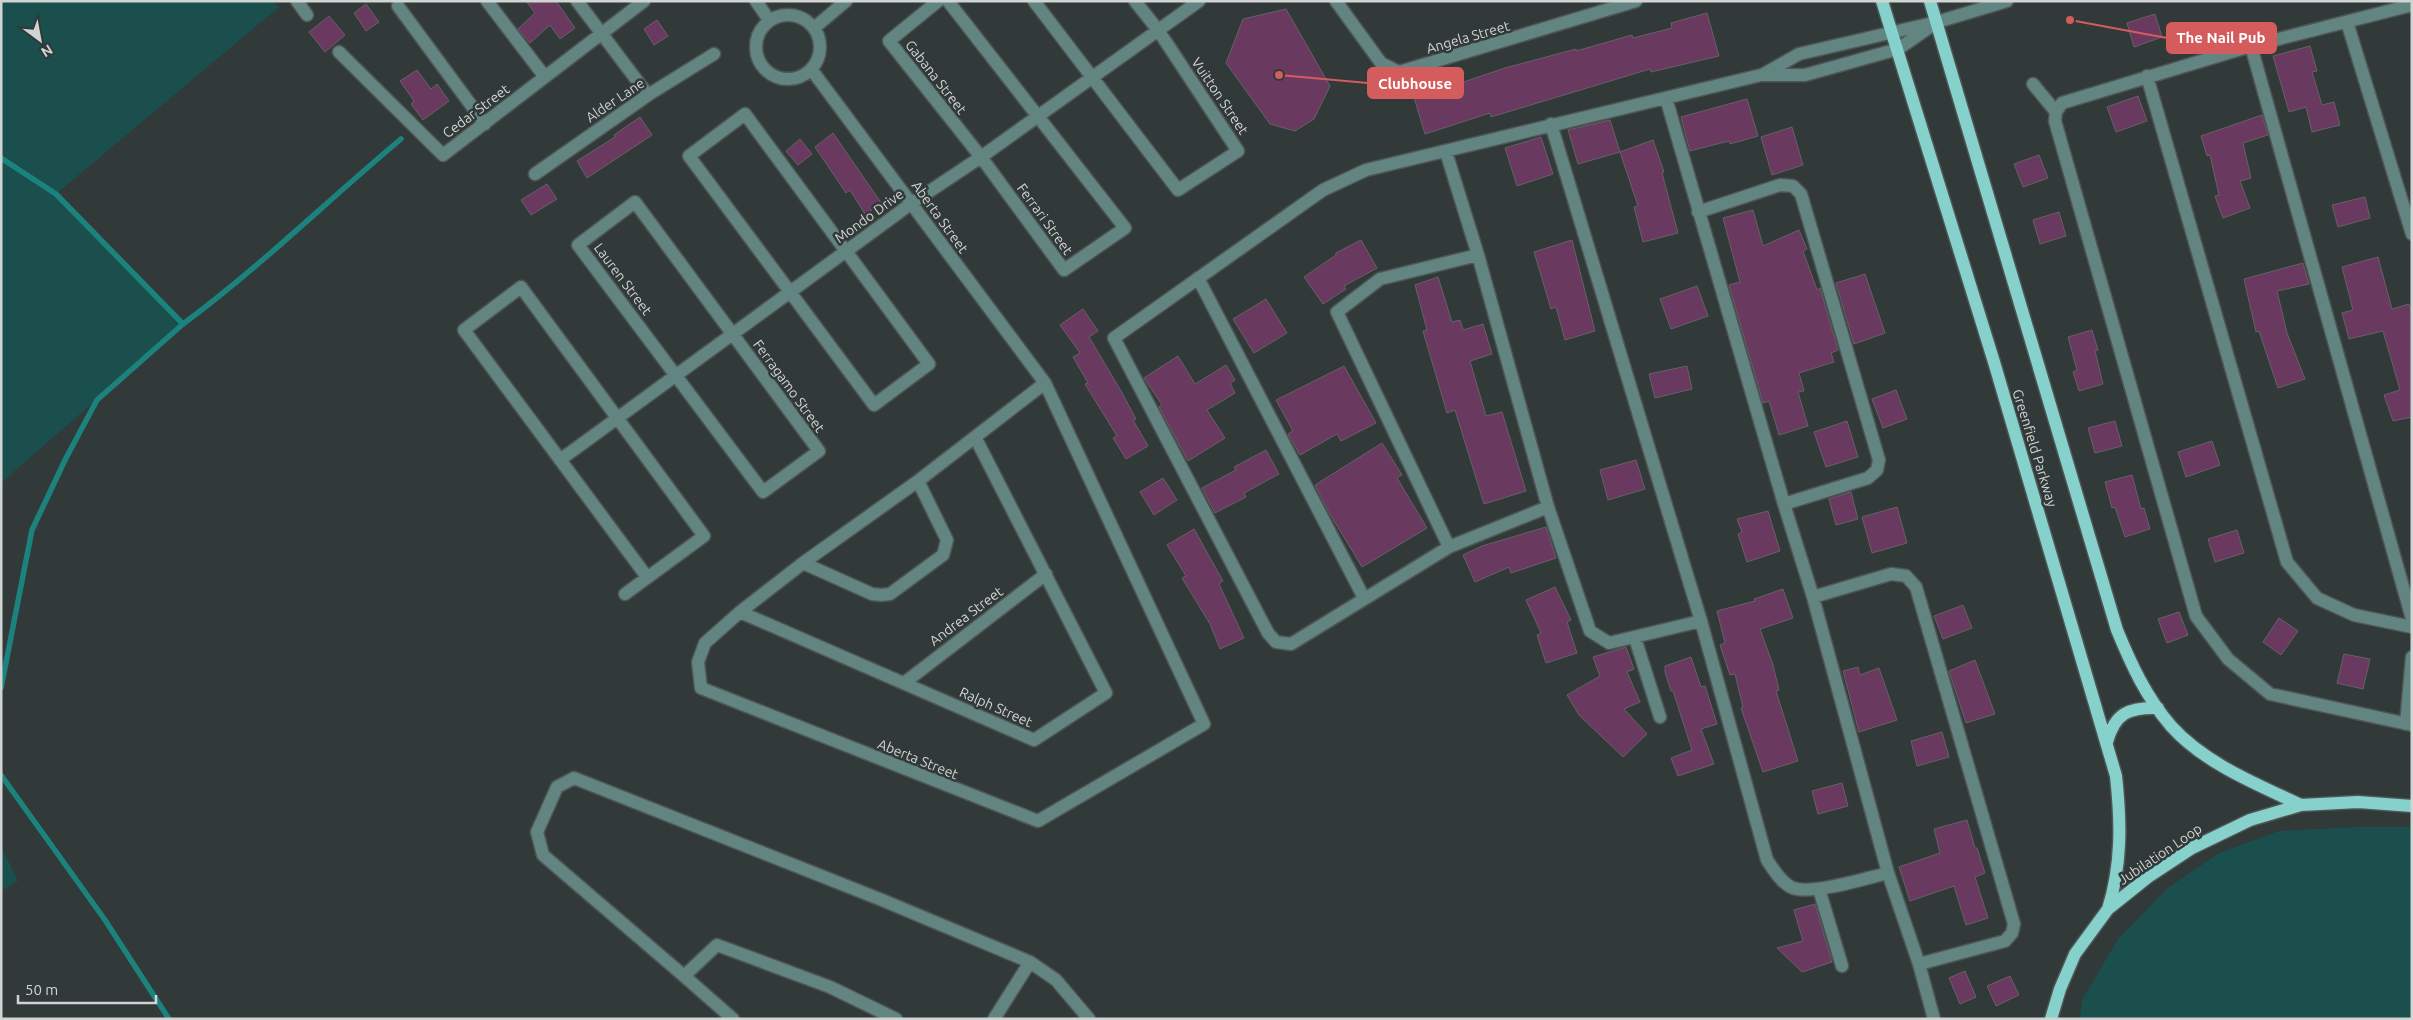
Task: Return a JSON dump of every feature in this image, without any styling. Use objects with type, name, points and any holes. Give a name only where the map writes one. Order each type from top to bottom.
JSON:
[{"type":"main road","name":"Greenfield Parkway","points":[[1882,1],[2116,776],[2120,833],[2118,873],[2108,909]]},
{"type":"main road","name":"Greenfield Parkway","points":[[1930,1],[2117,630],[2133,669],[2172,726],[2204,753],[2232,771],[2301,805]]},
{"type":"main road","points":[[2107,742],[2112,728],[2121,716],[2138,708],[2158,708]]},
{"type":"main road","name":"Jubilation Loop","points":[[2051,1019],[2060,989],[2075,954],[2108,909],[2148,877],[2219,834],[2250,820],[2301,805],[2358,802],[2412,806]]},
{"type":"street","points":[[297,1],[308,15]]},
{"type":"street","points":[[487,1],[545,78]]},
{"type":"street","points":[[577,1],[648,95]]},
{"type":"street","name":"Cedar Street","points":[[339,52],[443,155],[644,1]]},
{"type":"street","points":[[756,1],[769,20]]},
{"type":"street","points":[[814,28],[846,1]]},
{"type":"street","name":"Gabana Street","points":[[938,1],[889,41],[981,157]]},
{"type":"street","points":[[948,1],[1037,116]]},
{"type":"street","points":[[1034,1],[1091,78]]},
{"type":"street","points":[[1135,1],[1158,30]]},
{"type":"street","name":"Mondo Drive","points":[[560,460],[846,251],[1199,1]]},
{"type":"street","name":"Angela Street","points":[[1336,1],[1381,63],[1399,72],[1636,1]]},
{"type":"street","points":[[1761,75],[1799,54],[1937,22],[2007,1]]},
{"type":"street","points":[[2412,5],[2251,46],[2062,103],[2056,112],[2055,120],[2196,616],[2228,659],[2270,694],[2409,724],[2412,657]]},
{"type":"street","points":[[398,6],[485,124]]},
{"type":"street","points":[[788,14],[798,16],[814,28],[820,44],[819,54],[811,69],[802,76],[781,79],[771,75],[757,59],[755,48],[761,28],[769,20],[788,14]]},
{"type":"street","points":[[1548,507],[1449,547],[1291,644],[1276,642],[1268,633],[1114,338],[1323,190],[1366,170],[1761,75],[1805,75],[1898,49],[1937,22]]},
{"type":"street","points":[[2347,22],[2412,234]]},
{"type":"street","name":"Vuitton Street","points":[[1091,78],[1178,190],[1238,150],[1158,30]]},
{"type":"street","points":[[2251,46],[2412,619]]},
{"type":"street","name":"Alder Lane","points":[[535,174],[648,95],[714,54]]},
{"type":"street","name":"Aberta Street","points":[[811,69],[1045,383],[1204,724],[1038,821],[701,688],[698,662],[704,643],[802,563],[918,481],[1045,383]]},
{"type":"street","points":[[2147,76],[2286,562],[2318,598],[2354,615],[2412,627]]},
{"type":"street","points":[[2033,84],[2056,112]]},
{"type":"street","points":[[1666,98],[1784,504],[1813,597],[1888,873],[1919,964],[1934,1019]]},
{"type":"street","points":[[745,114],[929,364],[874,405],[790,292],[689,156],[745,114]]},
{"type":"street","name":"Ferrari Street","points":[[981,157],[1064,270],[1124,228],[1037,116]]},
{"type":"street","points":[[1551,124],[1700,621],[1767,860],[1778,876],[1793,888],[1819,889],[1888,873]]},
{"type":"street","points":[[1446,152],[1478,255],[1548,507],[1590,631],[1609,643],[1700,621]]},
{"type":"street","points":[[1698,212],[1780,185],[1793,186],[1801,194],[1880,460],[1877,470],[1868,478],[1784,504]]},
{"type":"street","name":"Lauren Street","points":[[676,376],[578,245],[635,202],[732,334]]},
{"type":"street","points":[[1449,547],[1337,312],[1380,279],[1478,255]]},
{"type":"street","points":[[1198,278],[1364,598]]},
{"type":"street","points":[[625,594],[704,536],[522,287],[464,330],[646,578]]},
{"type":"street","name":"Ferragamo Street","points":[[676,376],[763,492],[787,475],[819,451],[732,334]]},
{"type":"street","name":"Ralph Street","points":[[740,612],[1034,740],[1106,693],[975,437]]},
{"type":"street","points":[[802,563],[872,594],[890,594],[942,555],[946,548],[947,540],[918,481]]},
{"type":"street","name":"Andrea Street","points":[[904,683],[1046,574]]},
{"type":"street","points":[[1813,597],[1891,574],[1906,576],[1916,587],[2014,924],[2012,933],[2005,941],[1919,964]]},
{"type":"street","points":[[1635,638],[1660,717]]},
{"type":"street","points":[[733,1019],[543,855],[537,832],[557,787],[574,778],[873,896],[1030,962],[1056,980],[1089,1019]]},
{"type":"street","points":[[1819,889],[1842,966]]},
{"type":"street","points":[[684,976],[718,945],[830,987],[896,1019]]},
{"type":"street","points":[[994,1019],[1030,962]]},
{"type":"shaded area","points":[[1,1],[272,1],[279,7],[56,194],[183,324],[1,483]]},
{"type":"shaded area","points":[[2357,827],[2412,827],[2412,1019],[2080,1019],[2082,1000],[2118,939],[2168,888],[2219,853],[2279,831]]},
{"type":"shaded area","points":[[1,846],[18,881],[1,891]]},
{"type":"building","points":[[526,1],[556,1],[575,28],[560,39],[550,25],[530,43],[518,29],[535,13]]},
{"type":"building","points":[[366,4],[379,22],[366,31],[354,13]]},
{"type":"building","points":[[1286,9],[1330,86],[1314,119],[1295,131],[1270,124],[1226,63],[1243,19]]},
{"type":"building","points":[[1707,13],[1719,56],[1651,72],[1650,69],[1491,117],[1490,113],[1425,134],[1413,94],[1439,86],[1440,90],[1505,68],[1576,49],[1576,51],[1632,35],[1633,38],[1672,28],[1671,23]]},
{"type":"building","points":[[2155,14],[2162,37],[2134,47],[2127,23]]},
{"type":"building","points":[[329,16],[345,35],[325,52],[309,32]]},
{"type":"building","points":[[657,20],[668,36],[654,45],[644,29]]},
{"type":"building","points":[[2310,46],[2317,71],[2312,72],[2322,105],[2334,102],[2340,125],[2312,132],[2306,107],[2289,112],[2273,56]]},
{"type":"building","points":[[417,70],[431,89],[437,84],[449,101],[423,120],[411,104],[414,101],[400,81]]},
{"type":"building","points":[[2138,96],[2147,121],[2116,132],[2107,107]]},
{"type":"building","points":[[1747,99],[1758,136],[1730,144],[1729,141],[1690,151],[1681,117]]},
{"type":"building","points":[[2262,115],[2268,135],[2243,143],[2251,178],[2240,181],[2250,208],[2223,218],[2215,196],[2219,195],[2210,155],[2207,156],[2201,136]]},
{"type":"building","points":[[640,117],[652,135],[587,178],[577,161],[615,137],[614,135]]},
{"type":"building","points":[[1610,120],[1620,152],[1578,164],[1568,130]]},
{"type":"building","points":[[1792,127],[1803,165],[1772,175],[1761,137]]},
{"type":"building","points":[[833,133],[882,204],[865,214],[850,190],[846,193],[815,147]]},
{"type":"building","points":[[1541,137],[1553,174],[1517,186],[1505,148]]},
{"type":"building","points":[[800,139],[812,154],[798,165],[786,151]]},
{"type":"building","points":[[1653,140],[1664,172],[1662,173],[1678,233],[1643,242],[1634,207],[1638,206],[1620,152]]},
{"type":"building","points":[[2039,155],[2048,178],[2023,187],[2014,164]]},
{"type":"building","points":[[547,184],[557,199],[531,215],[521,200]]},
{"type":"building","points":[[2365,197],[2370,218],[2338,227],[2332,205]]},
{"type":"building","points":[[1753,210],[1763,246],[1799,230],[1807,249],[1803,251],[1817,290],[1820,288],[1838,350],[1831,353],[1834,362],[1799,373],[1804,391],[1798,392],[1808,426],[1779,435],[1769,401],[1763,403],[1729,285],[1740,282],[1723,218]]},
{"type":"building","points":[[2059,212],[2066,236],[2040,244],[2033,220]]},
{"type":"building","points":[[1361,240],[1377,268],[1344,286],[1346,289],[1323,304],[1304,277],[1336,255],[1336,253]]},
{"type":"building","points":[[1572,240],[1595,331],[1565,340],[1556,307],[1551,309],[1534,252]]},
{"type":"building","points":[[2378,257],[2392,309],[2409,304],[2412,314],[2412,417],[2393,421],[2384,395],[2400,390],[2383,331],[2349,339],[2342,313],[2353,310],[2342,267]]},
{"type":"building","points":[[2303,263],[2309,284],[2277,291],[2287,333],[2305,379],[2278,388],[2259,331],[2256,332],[2244,279]]},
{"type":"building","points":[[1865,274],[1885,333],[1854,344],[1836,283]]},
{"type":"building","points":[[1438,277],[1452,322],[1460,320],[1463,330],[1483,324],[1492,354],[1470,361],[1486,416],[1502,412],[1526,491],[1484,504],[1455,410],[1447,413],[1423,331],[1427,330],[1415,285]]},
{"type":"building","points":[[1697,286],[1708,316],[1671,329],[1660,299]]},
{"type":"building","points":[[1266,299],[1287,333],[1254,353],[1233,319]]},
{"type":"building","points":[[1083,309],[1098,331],[1089,337],[1121,391],[1136,419],[1133,420],[1148,446],[1126,459],[1113,438],[1117,436],[1085,384],[1088,383],[1073,357],[1080,353],[1060,325]]},
{"type":"building","points":[[2092,330],[2098,350],[2095,351],[2103,384],[2079,391],[2073,372],[2077,370],[2068,337]]},
{"type":"building","points":[[1178,356],[1195,384],[1226,365],[1235,380],[1230,383],[1235,393],[1207,410],[1225,438],[1188,461],[1159,407],[1162,405],[1144,378]]},
{"type":"building","points":[[1344,366],[1376,423],[1341,441],[1337,434],[1300,455],[1288,434],[1293,431],[1276,400]]},
{"type":"building","points":[[1687,366],[1692,389],[1655,398],[1649,374]]},
{"type":"building","points":[[1896,390],[1907,419],[1883,428],[1872,399]]},
{"type":"building","points":[[1847,421],[1858,457],[1826,467],[1814,432]]},
{"type":"building","points":[[2115,421],[2122,446],[2095,453],[2088,428]]},
{"type":"building","points":[[2212,441],[2220,465],[2186,477],[2178,452]]},
{"type":"building","points":[[1382,443],[1402,475],[1397,478],[1427,528],[1362,567],[1328,511],[1315,485]]},
{"type":"building","points":[[1266,450],[1279,474],[1244,493],[1246,497],[1215,513],[1202,488],[1236,470],[1234,467]]},
{"type":"building","points":[[1636,460],[1645,489],[1608,500],[1600,470]]},
{"type":"building","points":[[2132,475],[2141,509],[2144,508],[2150,529],[2125,537],[2115,507],[2112,508],[2105,482]]},
{"type":"building","points":[[1163,478],[1177,500],[1154,515],[1140,492]]},
{"type":"building","points":[[1851,492],[1858,519],[1836,525],[1829,499]]},
{"type":"building","points":[[1897,507],[1907,543],[1872,553],[1862,517]]},
{"type":"building","points":[[1768,511],[1780,551],[1747,562],[1738,534],[1742,532],[1737,519]]},
{"type":"building","points":[[1546,527],[1556,558],[1511,573],[1509,567],[1475,582],[1463,555],[1482,546]]},
{"type":"building","points":[[1194,529],[1223,581],[1219,584],[1244,638],[1220,649],[1210,624],[1182,578],[1186,576],[1167,545]]},
{"type":"building","points":[[2237,530],[2244,553],[2215,562],[2208,539]]},
{"type":"building","points":[[1555,587],[1571,620],[1567,622],[1577,653],[1546,663],[1537,635],[1541,633],[1526,600]]},
{"type":"building","points":[[1783,589],[1793,618],[1760,629],[1773,665],[1779,690],[1776,691],[1798,761],[1763,772],[1741,708],[1743,707],[1735,674],[1730,675],[1720,645],[1725,643],[1717,611],[1755,601],[1754,599]]},
{"type":"building","points":[[1963,605],[1972,628],[1943,639],[1934,616]]},
{"type":"building","points":[[2179,612],[2188,635],[2167,643],[2158,619]]},
{"type":"building","points":[[2279,618],[2298,631],[2281,655],[2263,642]]},
{"type":"building","points":[[1626,647],[1634,669],[1627,672],[1640,702],[1624,709],[1647,734],[1623,757],[1579,715],[1567,695],[1600,676],[1593,657]]},
{"type":"building","points":[[2344,654],[2370,659],[2363,689],[2337,683]]},
{"type":"building","points":[[1691,657],[1701,687],[1705,686],[1717,724],[1701,729],[1714,764],[1678,776],[1671,758],[1692,750],[1673,691],[1671,691],[1665,666]]},
{"type":"building","points":[[1975,660],[1995,714],[1966,723],[1949,671]]},
{"type":"building","points":[[1858,667],[1860,675],[1879,668],[1897,720],[1859,732],[1843,671]]},
{"type":"building","points":[[1942,732],[1949,757],[1917,766],[1911,741]]},
{"type":"building","points":[[1842,783],[1848,806],[1818,814],[1812,791]]},
{"type":"building","points":[[1967,820],[1985,873],[1975,877],[1988,918],[1966,925],[1954,886],[1910,901],[1899,867],[1940,853],[1934,829]]},
{"type":"building","points":[[1815,904],[1832,962],[1802,972],[1777,948],[1803,941],[1794,910]]},
{"type":"building","points":[[1965,971],[1976,997],[1960,1004],[1949,978]]},
{"type":"building","points":[[2010,976],[2019,995],[1996,1006],[1987,986]]},
{"type":"waterway","points":[[183,324],[239,280],[401,139]]},
{"type":"waterway","points":[[1,158],[56,194],[183,324],[97,400],[65,460],[32,530],[1,688]]},
{"type":"waterway","points":[[1,775],[105,920],[169,1019]]},
{"type":"place","name":"The Nail Pub","points":[[2070,20]]},
{"type":"place","name":"Clubhouse","points":[[1279,75]]}]
